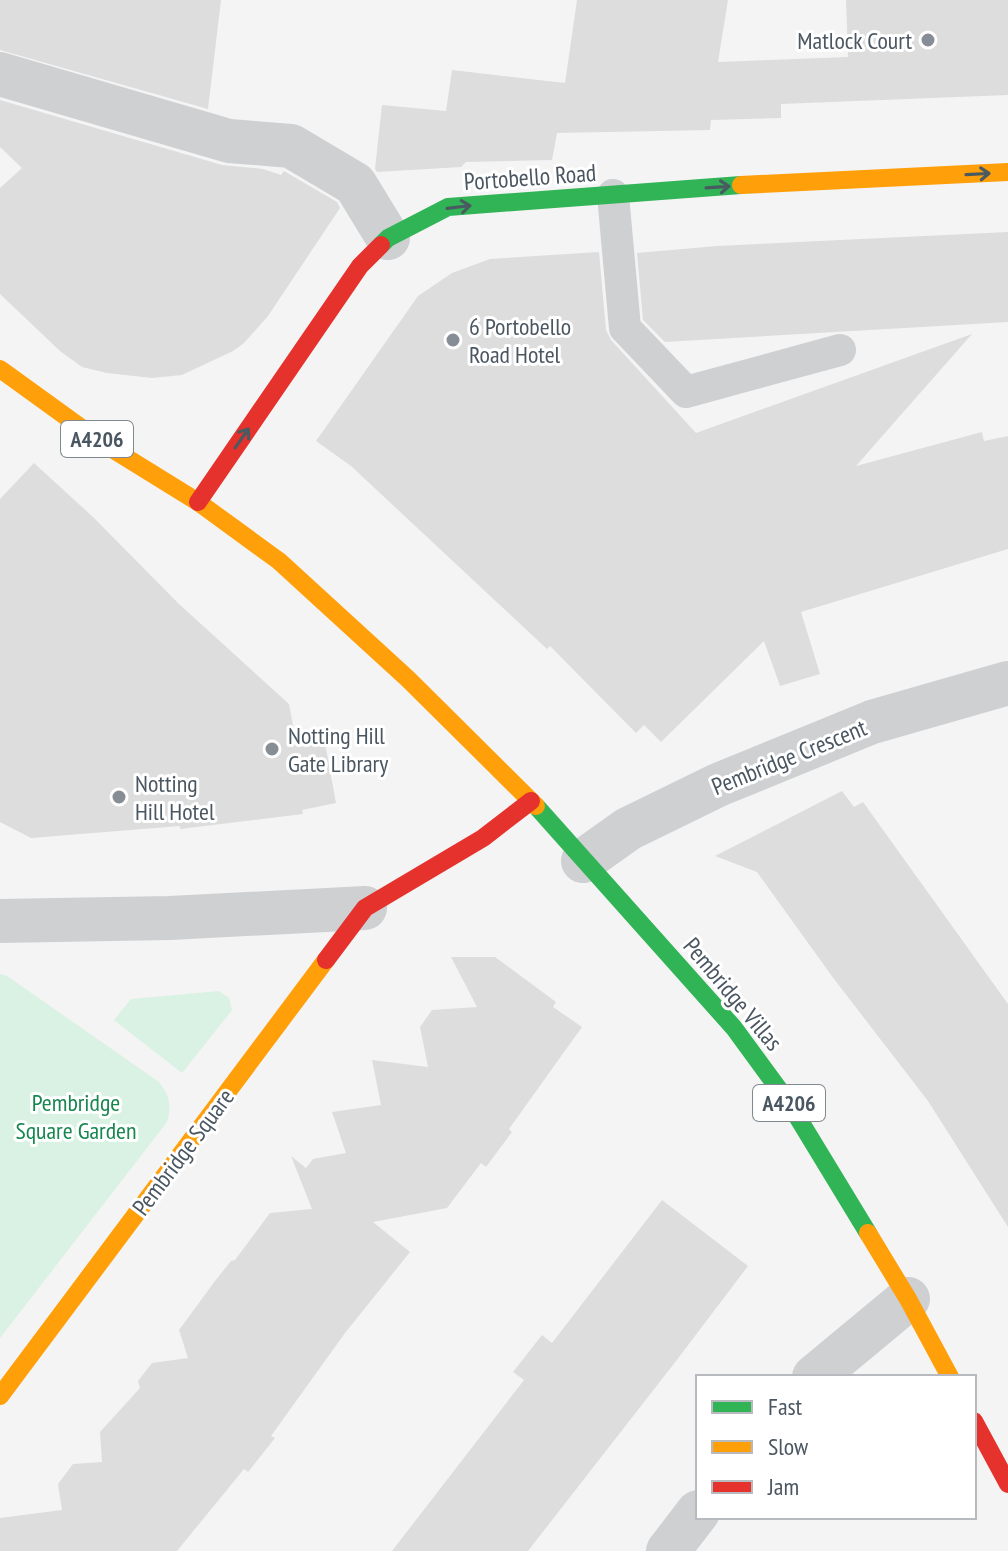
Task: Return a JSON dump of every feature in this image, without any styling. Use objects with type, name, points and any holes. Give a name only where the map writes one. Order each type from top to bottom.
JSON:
[{"type":"street","points":[[0,74],[229,141],[291,146],[355,184],[388,238]]},
{"type":"street","name":"Portobello Road","points":[[198,502],[360,266],[388,238],[448,207],[759,184],[1008,172]]},
{"type":"street","name":"A4206","points":[[0,369],[101,442],[198,502],[279,561],[408,679],[531,801],[583,861]]},
{"type":"street","name":"Pembridge Crescent","points":[[583,861],[628,829],[718,785],[872,722],[1008,683]]},
{"type":"street","name":"Pembridge Square","points":[[0,1396],[365,908],[483,838],[531,801]]},
{"type":"street","name":"Pembridge Villas","points":[[583,861],[647,928],[734,1028],[789,1103],[908,1299],[949,1375]]},
{"type":"street","name":"Pembridge Square","points":[[4,921],[170,918],[365,908]]},
{"type":"street","points":[[816,1375],[908,1299]]},
{"type":"street","points":[[976,1425],[1008,1484]]},
{"type":"street","points":[[668,1551],[696,1515]]},
{"type":"lane","points":[[613,195],[625,328],[686,392],[840,350]]},
{"type":"green space","name":"Pembridge Square Garden","points":[[0,974],[159,1082],[170,1106],[167,1122],[0,1338]]},
{"type":"green space","points":[[219,991],[229,998],[232,1010],[182,1073],[114,1020],[131,999]]},
{"type":"building","points":[[0,0],[221,0],[208,109],[0,50]]},
{"type":"building","points":[[577,0],[728,0],[718,62],[848,57],[846,0],[1008,0],[1008,95],[781,104],[781,118],[711,120],[710,130],[557,133],[552,160],[466,162],[461,167],[377,172],[382,105],[446,111],[452,70],[565,83]]},
{"type":"building","points":[[0,100],[222,165],[263,169],[281,175],[284,171],[337,202],[340,208],[268,316],[233,351],[182,375],[152,378],[82,367],[60,351],[0,294],[0,188],[22,168],[0,147]]},
{"type":"building","points":[[1008,232],[1008,322],[665,342],[643,320],[637,253],[717,246]]},
{"type":"building","points":[[599,252],[606,330],[611,340],[696,433],[972,334],[856,466],[982,432],[984,441],[1008,436],[1008,549],[801,612],[820,674],[780,686],[764,641],[661,742],[644,725],[636,733],[550,646],[547,649],[351,466],[316,441],[418,296],[452,273],[490,259]]},
{"type":"building","points":[[34,463],[93,517],[179,604],[289,704],[297,747],[325,743],[336,803],[302,810],[303,814],[180,829],[180,826],[31,838],[0,822],[0,499]]},
{"type":"building","points":[[842,791],[854,807],[863,802],[1008,1004],[1008,1227],[928,1101],[757,872],[715,856]]},
{"type":"building","points":[[451,957],[495,957],[556,1002],[553,1007],[582,1027],[509,1129],[512,1132],[486,1167],[481,1163],[447,1208],[373,1222],[410,1252],[345,1333],[271,1436],[275,1438],[248,1472],[244,1469],[177,1551],[0,1551],[0,1518],[62,1510],[58,1484],[73,1464],[102,1462],[100,1432],[140,1388],[138,1381],[152,1363],[188,1358],[179,1330],[270,1213],[312,1209],[291,1156],[306,1168],[313,1159],[346,1153],[332,1112],[381,1105],[372,1060],[428,1067],[420,1027],[432,1010],[477,1007]]},
{"type":"building","points":[[662,1200],[748,1266],[676,1361],[528,1551],[392,1551],[524,1380],[513,1372],[542,1335],[552,1343]]},
{"type":"traffic: fast","points":[[381,245],[388,238],[448,207],[741,185]]},
{"type":"traffic: fast","points":[[536,806],[734,1028],[789,1103],[868,1233]]},
{"type":"traffic: slow","points":[[741,185],[1008,172]]},
{"type":"traffic: slow","points":[[0,369],[101,442],[198,502],[279,561],[408,679],[536,806]]},
{"type":"traffic: slow","points":[[0,1396],[326,960]]},
{"type":"traffic: slow","points":[[868,1233],[949,1375]]},
{"type":"traffic: jam","points":[[198,502],[360,266],[381,245]]},
{"type":"traffic: jam","points":[[326,960],[365,908],[483,838],[531,801]]},
{"type":"traffic: jam","points":[[976,1425],[1008,1484]]},
{"type":"place","name":"Matlock Court","points":[[928,40]]},
{"type":"place","name":"6 Portobello Road Hotel","points":[[453,340]]},
{"type":"place","name":"Notting Hill Gate Library","points":[[272,749]]},
{"type":"place","name":"Notting Hill Hotel","points":[[119,797]]}]
